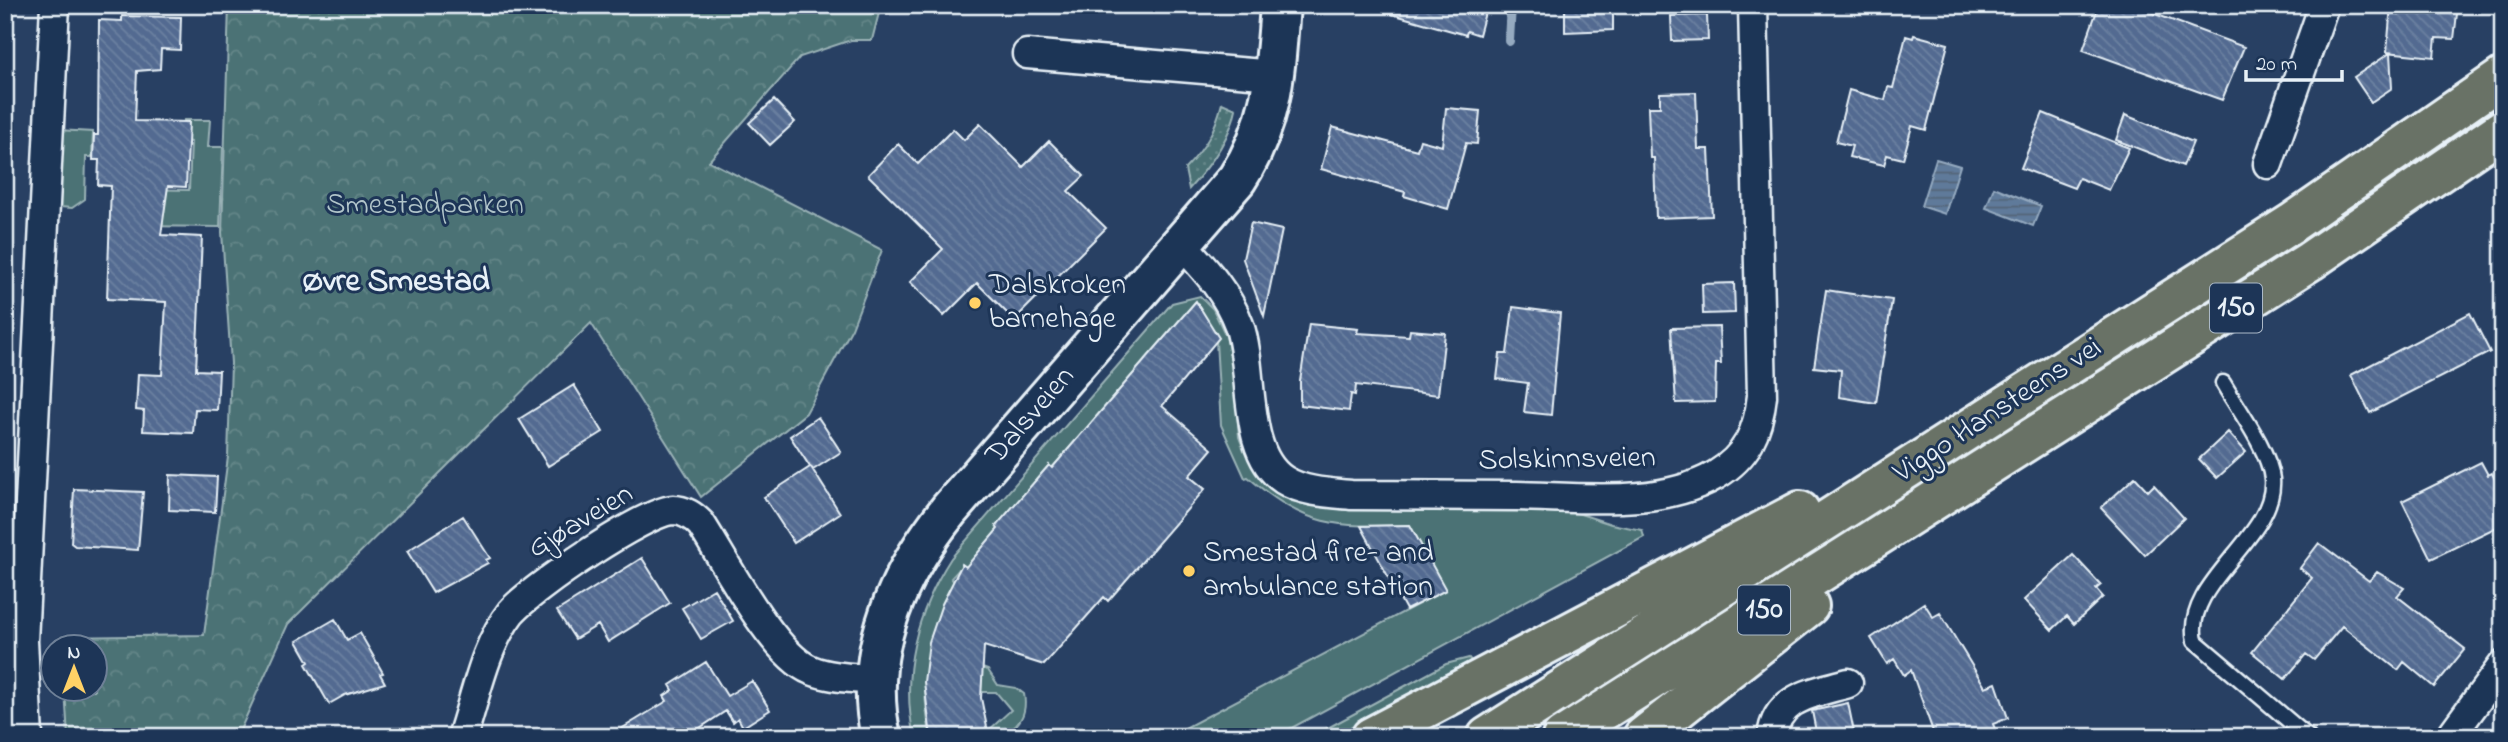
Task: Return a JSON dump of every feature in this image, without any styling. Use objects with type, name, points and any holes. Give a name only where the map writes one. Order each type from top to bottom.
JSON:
[{"type":"highway","name":"Viggo Hansteens vei","points":[[1487,737],[2292,223],[2503,77]]},
{"type":"highway","name":"Viggo Hansteens vei","points":[[1562,737],[2310,261],[2503,129]]},
{"type":"highway","points":[[1371,737],[2023,396]]},
{"type":"highway","points":[[1643,737],[1966,482]]},
{"type":"street","points":[[28,737],[23,641],[55,5]]},
{"type":"street","name":"Dalsveien","points":[[881,737],[876,680],[884,625],[911,560],[949,510],[1181,243],[1249,160],[1265,124],[1274,75],[1280,5]]},
{"type":"street","name":"Solskinnsveien","points":[[1181,243],[1228,299],[1244,343],[1258,441],[1272,470],[1285,481],[1322,492],[1351,495],[1587,497],[1666,493],[1715,475],[1749,446],[1756,432],[1762,396],[1753,5]]},
{"type":"street","points":[[2268,164],[2324,5]]},
{"type":"street","points":[[1027,54],[1274,75]]},
{"type":"street","name":"Gjøaveien","points":[[462,737],[487,659],[511,612],[548,579],[653,516],[673,510],[688,513],[701,524],[772,635],[797,662],[810,670],[827,674],[876,680]]},
{"type":"street","points":[[2450,737],[2503,665]]},
{"type":"street","points":[[1772,737],[1774,723],[1786,705],[1798,698],[1848,683]]},
{"type":"lane","points":[[2223,383],[2264,455],[2272,482],[2264,512],[2202,599],[2194,620],[2195,641],[2308,737]]},
{"type":"green space","name":"Smestadparken","points":[[229,5],[881,5],[872,40],[851,40],[800,57],[709,161],[882,250],[852,328],[806,413],[701,497],[591,323],[288,624],[237,737],[68,737],[66,704],[108,704],[108,636],[204,635],[228,457],[231,363],[222,232]]},
{"type":"green space","points":[[1222,103],[1236,109],[1229,131],[1211,162],[1189,189],[1185,169],[1208,139]]},
{"type":"green space","points":[[184,120],[210,120],[208,147],[223,147],[220,227],[136,226],[137,189],[189,190],[191,142],[183,141]]},
{"type":"green space","points":[[57,130],[93,132],[92,157],[86,157],[85,199],[72,208],[60,207],[53,201]]},
{"type":"green space","points":[[1200,296],[1213,309],[1226,336],[1234,374],[1239,437],[1244,450],[1267,484],[1291,501],[1345,510],[1568,510],[1611,524],[1642,530],[1644,537],[1275,737],[1168,737],[1445,590],[1410,525],[1361,526],[1323,521],[1288,506],[1248,477],[1245,478],[1221,425],[1216,341],[1218,338],[1195,302],[1052,468],[1049,465],[996,526],[998,529],[966,567],[963,565],[951,578],[954,582],[931,638],[925,676],[931,737],[914,737],[909,689],[914,643],[929,599],[951,558],[1172,303]]},
{"type":"green space","points":[[1469,658],[1474,665],[1463,672],[1341,737],[1311,737],[1446,664]]},
{"type":"green space","points":[[982,668],[988,670],[998,685],[1016,688],[1024,694],[1025,708],[1021,719],[1004,737],[990,737],[988,731],[1011,710],[996,692],[981,692]]},
{"type":"water","points":[[1936,159],[1960,166],[1945,214],[1921,206]]},
{"type":"water","points":[[1994,187],[2041,206],[2033,226],[1986,208]]},
{"type":"building","points":[[1390,5],[1487,5],[1479,35],[1467,31],[1466,35],[1388,13]]},
{"type":"building","points":[[1565,5],[1613,5],[1613,30],[1565,32]]},
{"type":"building","points":[[2099,5],[2131,5],[2244,47],[2222,100],[2083,50]]},
{"type":"building","points":[[2391,5],[2458,5],[2454,39],[2436,38],[2434,57],[2387,52]]},
{"type":"building","points":[[1707,15],[1708,40],[1672,41],[1671,16]]},
{"type":"building","points":[[122,16],[181,17],[180,50],[161,49],[160,69],[137,71],[135,121],[189,122],[186,187],[168,186],[161,235],[202,237],[196,370],[219,371],[217,410],[195,409],[193,433],[143,431],[144,411],[136,410],[138,374],[162,375],[166,302],[107,299],[111,186],[98,185],[99,160],[93,160],[94,135],[98,135],[99,20],[122,21]]},
{"type":"building","points":[[1914,35],[1948,44],[1926,130],[1912,126],[1903,159],[1887,155],[1884,165],[1849,157],[1852,146],[1836,142],[1849,90],[1885,100],[1888,87],[1893,88],[1906,36],[1913,38]]},
{"type":"building","points":[[2390,53],[2392,88],[2371,102],[2354,77]]},
{"type":"building","points":[[1696,92],[1698,149],[1709,149],[1712,216],[1656,218],[1654,158],[1650,158],[1648,107],[1660,107],[1660,93]]},
{"type":"building","points":[[774,100],[795,122],[770,145],[749,123]]},
{"type":"building","points":[[1446,108],[1480,111],[1477,144],[1466,143],[1448,209],[1404,196],[1405,192],[1321,169],[1332,127],[1417,150],[1420,140],[1442,146]]},
{"type":"building","points":[[2043,113],[2129,148],[2109,190],[2079,178],[2074,188],[2021,168]]},
{"type":"building","points":[[2125,115],[2193,142],[2183,166],[2116,140]]},
{"type":"building","points":[[980,124],[1023,167],[1049,141],[1084,176],[1068,191],[1106,228],[1014,320],[977,283],[944,316],[910,282],[943,249],[868,175],[898,144],[918,164],[953,129],[964,140]]},
{"type":"building","points":[[1251,223],[1282,230],[1264,316],[1243,259]]},
{"type":"building","points":[[1734,283],[1735,313],[1703,314],[1702,284]]},
{"type":"building","points":[[1826,290],[1892,300],[1876,403],[1839,397],[1841,370],[1814,367]]},
{"type":"building","points":[[1196,301],[1219,338],[1162,406],[1212,449],[1189,476],[1205,489],[1108,601],[1104,597],[1044,665],[984,646],[981,698],[989,737],[931,737],[924,682],[929,642],[942,604],[962,564],[966,567],[998,529],[996,526],[1049,465],[1052,468]]},
{"type":"building","points":[[1513,307],[1560,313],[1551,415],[1524,412],[1528,383],[1497,379],[1500,354],[1507,354]]},
{"type":"building","points":[[2470,313],[2490,352],[2370,413],[2351,375]]},
{"type":"building","points":[[1309,324],[1358,329],[1357,333],[1409,336],[1410,330],[1445,333],[1438,395],[1356,385],[1355,395],[1351,394],[1349,411],[1300,405],[1300,381]]},
{"type":"building","points":[[1719,327],[1721,364],[1716,364],[1715,402],[1676,403],[1671,328]]},
{"type":"building","points":[[574,385],[603,432],[548,466],[519,419]]},
{"type":"building","points":[[818,417],[841,452],[813,470],[811,467],[840,513],[794,543],[764,497],[810,467],[790,436]]},
{"type":"building","points":[[2228,432],[2246,452],[2217,478],[2199,459]]},
{"type":"building","points":[[2481,462],[2488,475],[2492,473],[2503,495],[2503,524],[2431,559],[2402,501]]},
{"type":"building","points":[[170,475],[217,477],[215,512],[169,510]]},
{"type":"building","points":[[2135,477],[2148,491],[2154,485],[2184,518],[2145,555],[2101,508]]},
{"type":"building","points":[[74,489],[143,492],[138,550],[75,546],[71,543]]},
{"type":"building","points":[[463,516],[490,558],[486,560],[488,563],[433,593],[407,551]]},
{"type":"building","points":[[1410,525],[1446,590],[1406,610],[1361,526]]},
{"type":"building","points":[[2319,543],[2369,581],[2377,572],[2404,588],[2397,596],[2465,649],[2434,687],[2404,662],[2398,670],[2342,626],[2314,660],[2306,654],[2285,679],[2252,652],[2312,578],[2300,568]]},
{"type":"building","points":[[2073,555],[2101,585],[2096,589],[2103,597],[2074,624],[2067,616],[2052,630],[2024,600]]},
{"type":"building","points":[[642,558],[670,603],[608,642],[598,625],[575,639],[557,611]]},
{"type":"building","points":[[714,589],[733,621],[701,639],[682,608]]},
{"type":"building","points":[[1924,603],[1933,617],[1940,613],[1985,687],[1996,683],[2008,718],[1993,724],[1998,737],[1935,737],[1911,670],[1904,675],[1894,659],[1887,664],[1871,638]]},
{"type":"building","points":[[335,619],[347,640],[360,633],[383,673],[380,674],[385,683],[345,695],[329,704],[306,664],[309,662],[297,641]]},
{"type":"building","points":[[706,662],[727,696],[752,681],[770,710],[743,727],[738,718],[733,722],[726,711],[686,737],[608,737],[667,701],[664,696],[673,690],[670,685]]},
{"type":"building","points":[[1848,703],[1855,737],[1817,737],[1812,711]]},
{"type":"waterway","points":[[1509,41],[1511,5]]},
{"type":"place","name":"Dalskroken barnehage","points":[[975,303]]},
{"type":"place","name":"Smestad fire- and ambulance station","points":[[1189,571]]},
{"type":"district","name":"Øvre Smestad","points":[[396,282]]}]
